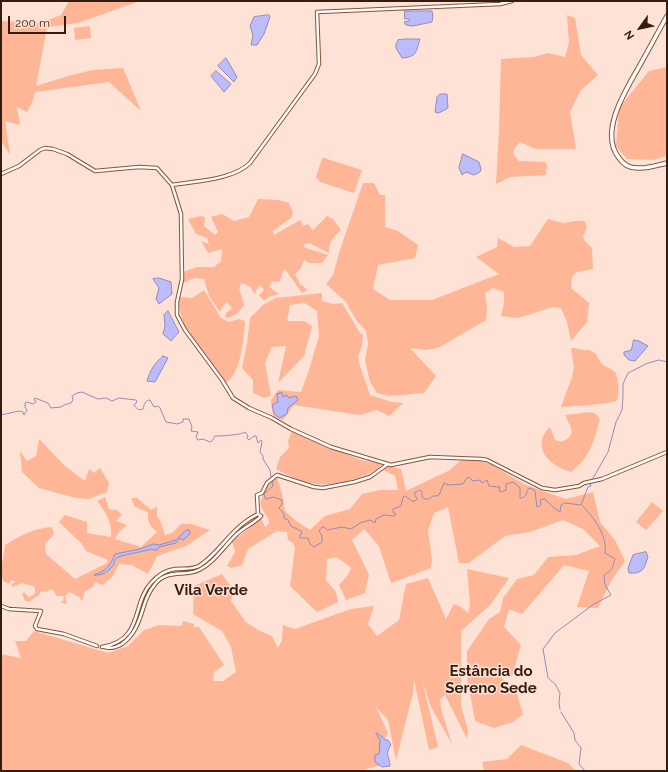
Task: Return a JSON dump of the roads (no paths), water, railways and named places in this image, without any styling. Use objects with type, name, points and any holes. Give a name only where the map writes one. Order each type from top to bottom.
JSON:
[{"type":"main road","points":[[667,16],[618,108],[612,127],[611,138],[617,156],[627,166],[644,168],[667,163]]},
{"type":"street","points":[[172,185],[232,174],[241,170],[250,163],[309,83],[317,68],[319,58],[317,12],[500,4],[512,1]]},
{"type":"street","points":[[1,174],[18,166],[42,149],[48,148],[67,154],[95,171],[139,167],[157,168],[172,185],[181,214],[182,279],[177,302],[177,311],[185,330],[222,380],[233,398],[249,408],[331,447],[388,464],[400,464],[430,457],[474,458],[487,460],[542,488],[555,490],[579,486],[584,483],[595,481],[667,452]]},
{"type":"street","points":[[258,514],[245,522],[211,557],[199,566],[192,569],[169,570],[154,579],[146,589],[136,621],[125,637],[114,644],[102,647],[109,649],[113,648],[128,639],[137,627],[148,595],[157,582],[169,575],[197,571],[208,564],[237,534],[261,517],[260,514],[258,514],[256,495],[262,492],[267,482],[277,475],[314,487],[323,488],[354,482],[370,477],[388,464]]},
{"type":"street","points":[[1,606],[9,609],[41,611],[35,626],[37,629],[64,634],[97,646]]},
{"type":"water","points":[[405,11],[432,11],[432,22],[413,26],[406,25],[404,22],[409,21],[410,19],[405,19]]},
{"type":"water","points":[[269,15],[270,17],[264,34],[257,45],[251,45],[253,35],[250,26],[254,17]]},
{"type":"water","points":[[420,39],[415,53],[411,56],[402,58],[396,48],[396,44],[398,40]]},
{"type":"water","points":[[226,58],[237,77],[234,82],[218,66]]},
{"type":"water","points":[[216,71],[231,84],[224,92],[211,76]]},
{"type":"water","points":[[440,94],[447,94],[448,108],[439,113],[435,112],[437,97]]},
{"type":"water","points":[[463,154],[479,162],[481,169],[480,172],[474,175],[466,172],[462,175],[459,168]]},
{"type":"water","points":[[159,278],[171,282],[172,294],[159,304],[156,299],[159,288],[153,279]]},
{"type":"water","points":[[168,311],[179,332],[171,341],[163,334],[165,326],[164,315]]},
{"type":"water","points":[[634,340],[648,346],[635,361],[629,360],[624,355],[624,352],[631,350]]},
{"type":"water","points":[[163,356],[168,358],[155,382],[147,381],[153,367]]},
{"type":"water","points":[[282,393],[283,397],[287,395],[289,398],[296,396],[298,400],[288,408],[287,414],[279,418],[274,413],[272,405],[278,402],[277,394]]},
{"type":"water","points":[[189,530],[190,534],[183,540],[180,538],[176,543],[159,547],[157,550],[151,549],[119,557],[115,560],[114,564],[108,571],[100,575],[94,575],[102,572],[108,567],[115,554],[140,549],[153,544],[159,545],[176,540],[185,531]]},
{"type":"water","points":[[646,552],[648,557],[642,570],[637,573],[629,573],[628,568],[633,555]]},
{"type":"water","points":[[377,733],[388,740],[391,745],[388,751],[390,766],[382,767],[375,762],[375,755],[379,754],[380,740],[376,734]]},
{"type":"waterway","points":[[592,480],[608,452],[616,422],[622,410],[623,384],[628,373],[648,363],[659,360],[667,362]]},
{"type":"waterway","points":[[1,415],[19,411],[23,412],[24,415],[27,410],[25,403],[27,402],[33,404],[36,402],[34,399],[35,398],[48,403],[51,408],[61,407],[71,403],[73,400],[72,396],[82,392],[98,399],[106,398],[112,401],[119,398],[136,400],[137,402],[134,405],[140,410],[143,409],[144,404],[150,400],[154,407],[158,406],[160,408],[166,422],[177,424],[183,422],[183,419],[189,419],[192,427],[191,431],[198,432],[196,437],[198,440],[203,439],[210,442],[215,436],[236,435],[245,432],[249,440],[256,436],[258,443],[261,440],[262,442],[260,452],[270,470],[271,477]]},
{"type":"waterway","points":[[272,480],[273,486],[264,494],[265,498],[267,499],[273,497],[282,500],[282,504],[279,508],[284,514],[284,518],[288,520],[291,526],[301,531],[302,533],[300,538],[308,538],[310,544],[314,547],[322,542],[322,536],[319,531],[322,527],[327,530],[342,527],[351,529],[360,523],[370,520],[375,523],[376,519],[384,515],[395,516],[396,514],[393,512],[393,509],[401,506],[403,497],[405,496],[412,501],[415,501],[417,499],[414,493],[420,490],[422,492],[422,497],[429,499],[433,496],[439,495],[444,483],[448,485],[463,484],[469,477],[473,481],[480,480],[482,483],[487,480],[489,486],[500,487],[499,491],[502,492],[506,490],[506,484],[513,482],[520,488],[520,498],[524,497],[528,489],[531,488],[535,491],[537,507],[541,505],[540,500],[545,499],[560,512],[561,505],[565,503],[581,505],[588,487],[591,486],[590,483]]},
{"type":"waterway","points":[[560,709],[560,693],[555,684],[548,678],[543,649],[555,633],[594,604],[611,595],[605,585],[604,575],[611,570],[615,559],[605,553],[602,534],[595,521],[582,505]]},
{"type":"waterway","points":[[561,712],[574,733],[575,740],[581,748],[579,764],[585,771]]},
{"type":"district","name":"Vila Verde","points":[[211,590]]},
{"type":"district","name":"Estância do Sereno Sede","points":[[491,680]]}]
